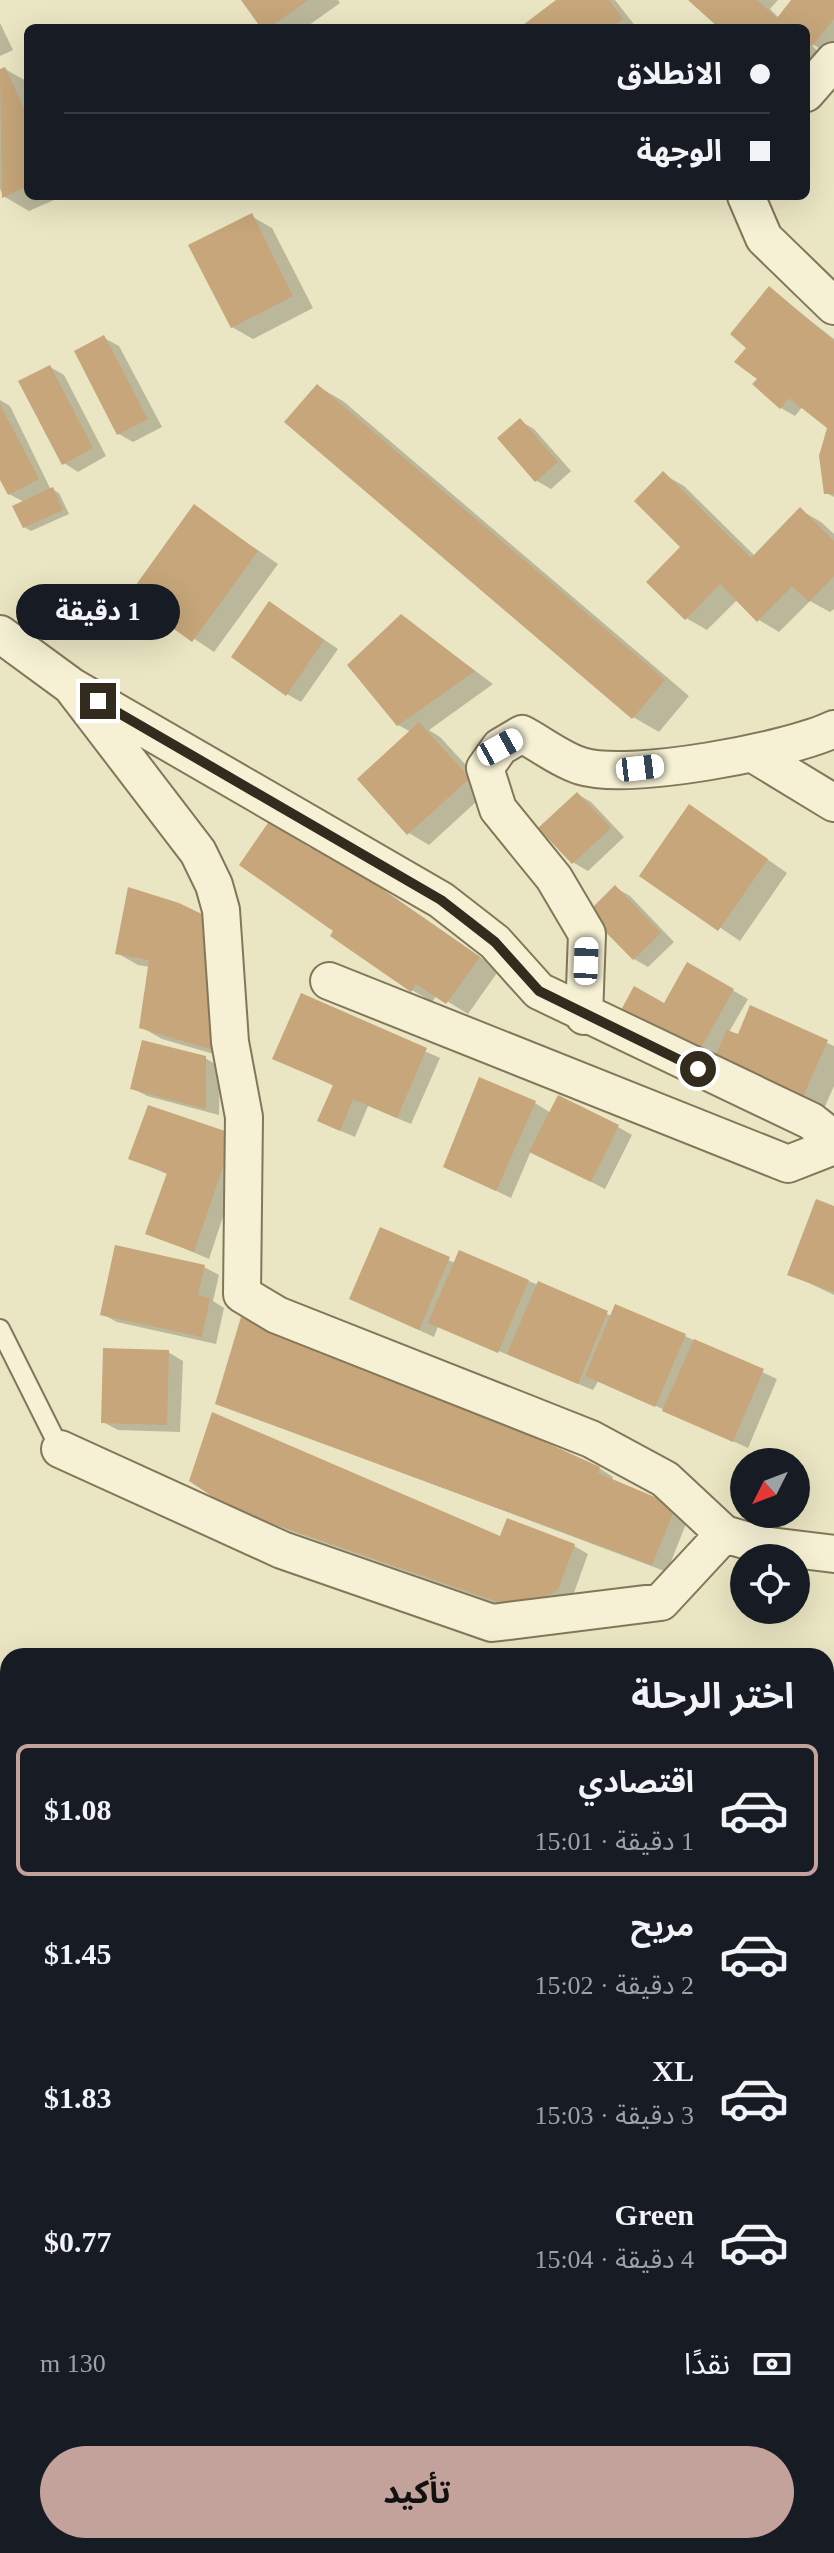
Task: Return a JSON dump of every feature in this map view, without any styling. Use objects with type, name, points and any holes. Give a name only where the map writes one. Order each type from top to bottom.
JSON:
[{"type":"street","points":[[810,88],[834,61]]},
{"type":"street","points":[[748,200],[764,238],[834,306]]},
{"type":"street","points":[[0,634],[71,686],[441,900],[495,942],[539,991],[584,1016],[811,1121],[834,1139]]},
{"type":"street","points":[[71,686],[198,852],[214,885],[221,910],[230,1042],[244,1117],[242,1294],[277,1315],[591,1439],[665,1479],[724,1534],[762,1545],[834,1554]]},
{"type":"street","points":[[584,1016],[587,934],[554,878],[498,809],[485,768],[500,747],[522,734],[580,766],[611,771],[755,755],[834,729]]},
{"type":"street","points":[[755,755],[834,803]]},
{"type":"street","points":[[329,981],[788,1164],[834,1146]]},
{"type":"street","points":[[60,1449],[282,1550],[492,1623],[661,1602],[724,1534]]},
{"type":"lane","points":[[0,1329],[60,1449]]},
{"type":"building","points":[[241,0],[308,0],[275,24],[258,24]]},
{"type":"building","points":[[556,0],[609,0],[623,19],[616,24],[524,24]]},
{"type":"building","points":[[688,0],[757,0],[777,18],[791,0],[834,0],[834,19],[812,46],[810,24],[785,24],[782,21],[785,24],[715,24]]},
{"type":"building","points":[[5,67],[24,108],[24,188],[2,198],[0,69]]},
{"type":"building","points":[[252,213],[293,296],[231,328],[188,245]]},
{"type":"building","points":[[769,286],[834,341],[834,494],[824,494],[819,456],[827,428],[789,398],[780,409],[752,384],[757,379],[734,362],[746,348],[730,334]]},
{"type":"building","points":[[104,335],[148,419],[117,435],[74,351]]},
{"type":"building","points":[[50,365],[93,448],[62,465],[18,381]]},
{"type":"building","points":[[317,384],[665,680],[632,719],[284,422]]},
{"type":"building","points":[[0,404],[39,479],[8,495],[0,480]]},
{"type":"building","points":[[520,418],[558,462],[535,482],[497,438]]},
{"type":"building","points":[[663,471],[751,558],[800,507],[834,541],[834,576],[809,602],[792,586],[757,622],[720,584],[685,620],[646,582],[680,547],[634,501]]},
{"type":"building","points":[[53,487],[63,510],[23,528],[12,506]]},
{"type":"building","points":[[194,504],[258,551],[192,642],[128,596]]},
{"type":"building","points":[[269,601],[324,640],[286,696],[231,657]]},
{"type":"building","points":[[401,614],[475,671],[397,726],[347,665]]},
{"type":"building","points":[[419,722],[470,778],[407,835],[357,779]]},
{"type":"building","points":[[577,792],[611,828],[572,864],[538,828]]},
{"type":"building","points":[[689,804],[768,859],[718,931],[639,876]]},
{"type":"building","points":[[270,820],[310,848],[314,842],[480,957],[446,1004],[416,984],[411,992],[330,936],[333,931],[239,865]]},
{"type":"building","points":[[615,885],[661,933],[633,960],[587,913]]},
{"type":"building","points":[[128,887],[179,903],[206,916],[217,1051],[139,1028],[149,960],[115,954]]},
{"type":"building","points":[[687,962],[734,989],[697,1055],[620,1012],[634,986],[664,1003]]},
{"type":"building","points":[[301,993],[427,1048],[397,1118],[353,1099],[340,1131],[317,1121],[333,1085],[272,1059]]},
{"type":"building","points":[[750,1005],[828,1040],[801,1101],[713,1061],[727,1030],[738,1034]]},
{"type":"building","points":[[142,1040],[206,1056],[206,1109],[130,1089]]},
{"type":"building","points":[[479,1077],[536,1101],[496,1191],[443,1167]]},
{"type":"building","points":[[558,1095],[619,1125],[591,1182],[529,1152]]},
{"type":"building","points":[[148,1105],[234,1134],[194,1252],[145,1234],[167,1173],[128,1159]]},
{"type":"building","points":[[816,1199],[834,1206],[834,1292],[787,1275]]},
{"type":"building","points":[[380,1227],[450,1257],[419,1330],[349,1299]]},
{"type":"building","points":[[115,1245],[205,1265],[198,1295],[210,1298],[202,1337],[100,1315]]},
{"type":"building","points":[[459,1250],[529,1280],[498,1353],[428,1323]]},
{"type":"building","points":[[538,1281],[608,1311],[578,1384],[507,1354]]},
{"type":"building","points":[[615,1304],[686,1334],[655,1407],[585,1376]]},
{"type":"building","points":[[241,1317],[317,1352],[470,1408],[600,1467],[598,1473],[676,1506],[652,1565],[215,1404]]},
{"type":"building","points":[[694,1339],[764,1369],[733,1442],[662,1411]]},
{"type":"building","points":[[103,1348],[169,1350],[167,1425],[101,1423]]},
{"type":"building","points":[[212,1412],[500,1536],[507,1518],[575,1544],[558,1590],[521,1610],[231,1509],[189,1481]]},
{"type":"route","points":[[98,701],[441,900],[495,942],[539,991],[584,1016],[698,1069]]}]
